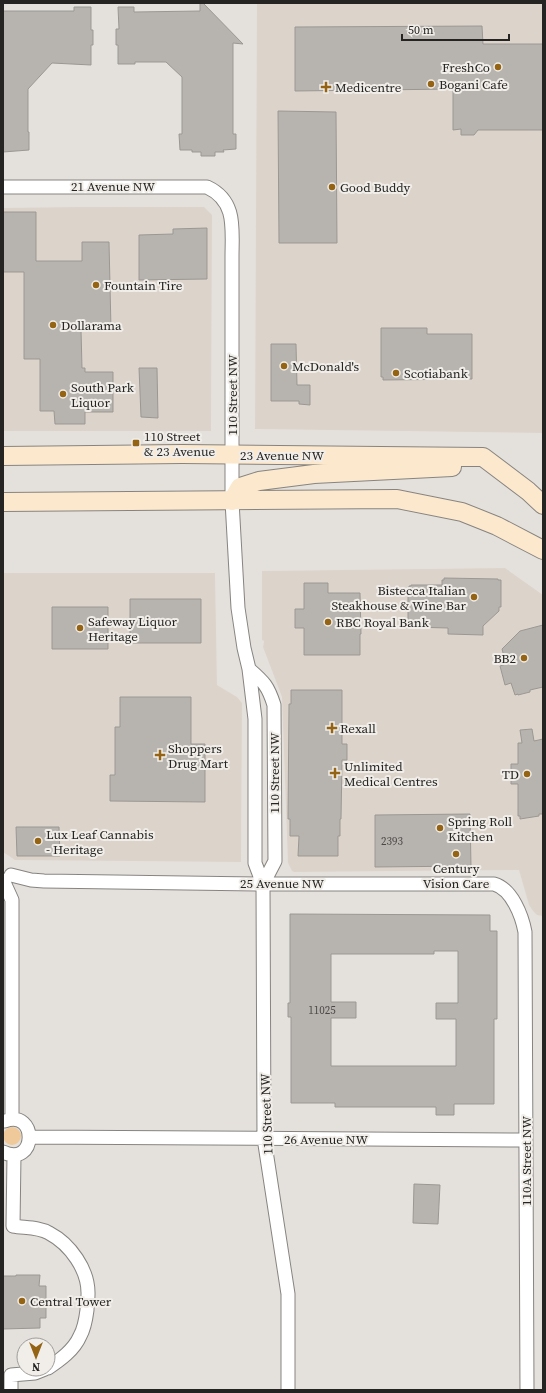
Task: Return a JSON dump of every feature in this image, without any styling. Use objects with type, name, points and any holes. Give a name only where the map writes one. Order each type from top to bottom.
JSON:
[{"type":"main road","name":"23 Avenue NW","points":[[3,456],[232,455],[483,457],[528,491],[543,505]]},
{"type":"main road","points":[[232,501],[240,487],[253,482],[314,474],[460,467],[470,456]]},
{"type":"main road","points":[[3,502],[397,499],[462,512],[497,526],[543,550]]},
{"type":"street","name":"21 Avenue NW","points":[[3,187],[199,186],[207,187],[220,194]]},
{"type":"street","name":"110 Street NW","points":[[220,194],[229,209],[232,224],[232,501],[238,608],[256,719],[255,863],[263,884],[264,1138],[288,1294],[288,1390]]},
{"type":"street","name":"110 Street NW","points":[[249,669],[264,682],[268,688],[274,706],[274,861],[263,884]]},
{"type":"street","name":"25 Avenue NW","points":[[5,875],[44,881],[263,884],[494,884],[504,889],[518,908],[523,919],[525,932]]},
{"type":"street","points":[[5,875],[12,900],[7,1121],[22,1123],[29,1132],[30,1137],[27,1147],[23,1151],[8,1154],[13,1226],[35,1228],[48,1232],[63,1242],[74,1255],[84,1273],[88,1294],[86,1318],[80,1337],[66,1355],[56,1362]]},
{"type":"street","name":"110A Street NW","points":[[525,932],[527,1390]]},
{"type":"street","name":"26 Avenue NW","points":[[30,1137],[526,1140]]},
{"type":"street","points":[[11,1390],[11,1375],[16,1375]]},
{"type":"shaded area","points":[[257,3],[543,3],[543,433],[255,429]]},
{"type":"shaded area","points":[[204,207],[212,215],[211,431],[3,431],[3,208]]},
{"type":"shaded area","points":[[505,568],[543,595],[543,916],[537,915],[529,905],[519,870],[292,871],[288,863],[282,697],[263,647],[262,571]]},
{"type":"shaded area","points":[[3,573],[215,573],[217,685],[237,697],[242,703],[241,862],[15,860],[3,852]]},
{"type":"shaded area","points":[[12,1127],[18,1130],[21,1136],[18,1142],[12,1145],[6,1142],[3,1136],[6,1130]]},
{"type":"building","points":[[200,3],[203,3],[243,44],[233,43],[233,134],[236,134],[236,149],[223,150],[224,152],[215,152],[215,156],[201,156],[201,152],[180,150],[179,134],[182,134],[182,77],[166,62],[135,62],[135,64],[118,64],[118,45],[116,45],[116,29],[119,29],[118,7],[134,7],[134,12],[200,11]]},
{"type":"building","points":[[74,7],[91,7],[91,30],[93,30],[93,45],[91,45],[91,65],[52,63],[28,89],[29,150],[3,152],[3,11],[74,11]]},
{"type":"building","points":[[482,26],[483,44],[543,44],[543,130],[478,130],[474,135],[461,135],[461,129],[453,130],[453,89],[295,91],[295,27]]},
{"type":"building","points":[[278,111],[336,112],[337,243],[279,243]]},
{"type":"building","points":[[3,212],[36,212],[36,261],[82,261],[82,242],[109,242],[111,329],[81,330],[82,368],[85,368],[85,372],[113,372],[113,412],[85,412],[85,424],[55,424],[54,411],[40,411],[40,359],[24,359],[24,272],[3,272]]},
{"type":"building","points":[[207,228],[207,279],[139,280],[139,235],[173,234],[173,229]]},
{"type":"building","points":[[381,328],[427,328],[427,334],[472,334],[472,379],[383,380],[383,377],[381,377]]},
{"type":"building","name":"McDonald's","points":[[271,344],[296,344],[297,385],[310,385],[310,405],[299,404],[299,401],[271,401]]},
{"type":"building","points":[[139,368],[157,368],[158,418],[141,417]]},
{"type":"building","name":"Bistecca Italian Steakhouse & Wine Bar","points":[[444,578],[501,580],[501,607],[499,607],[499,611],[483,626],[483,635],[448,634],[448,628],[411,627],[411,624],[408,624],[409,586],[442,585],[442,580],[444,580]]},
{"type":"building","name":"RBC Royal Bank","points":[[304,583],[328,583],[328,593],[360,593],[360,655],[304,655],[304,628],[295,628],[295,609],[304,609]]},
{"type":"building","points":[[130,599],[201,599],[201,643],[130,643]]},
{"type":"building","name":"Safeway Liquor Heritage","points":[[52,607],[108,607],[108,649],[52,649]]},
{"type":"building","name":"BB2","points":[[543,625],[543,687],[530,690],[530,692],[515,695],[511,683],[505,685],[500,666],[506,664],[502,649],[520,631]]},
{"type":"building","points":[[291,690],[342,690],[342,744],[347,744],[347,760],[342,760],[341,819],[340,836],[338,836],[338,856],[298,856],[299,836],[290,836],[290,819],[288,819],[289,704],[291,704]]},
{"type":"building","name":"Shoppers Drug Mart","points":[[120,697],[191,697],[191,744],[205,744],[205,802],[110,801],[110,775],[115,775],[115,727],[120,727]]},
{"type":"building","name":"TD","points":[[532,729],[534,741],[543,739],[543,814],[520,819],[520,816],[518,816],[518,784],[511,784],[511,764],[518,764],[518,743],[522,743],[520,730]]},
{"type":"building","points":[[470,814],[471,866],[375,867],[375,815]]},
{"type":"building","name":"Lux Leaf Cannabis - Heritage","points":[[16,827],[59,827],[60,856],[17,856]]},
{"type":"building","points":[[290,914],[490,915],[490,931],[497,931],[497,1019],[494,1019],[494,1104],[454,1104],[454,1115],[436,1115],[436,1107],[335,1107],[335,1103],[291,1103],[291,1017],[288,1017],[288,1003],[290,1003]],"holes":[[[434,951],[458,951],[458,1003],[436,1003],[436,1019],[456,1019],[456,1066],[331,1066],[331,1018],[356,1018],[356,1002],[331,1002],[331,954],[434,954]]]},
{"type":"building","points":[[414,1184],[440,1185],[438,1224],[413,1223]]},
{"type":"building","name":"Central Tower","points":[[40,1275],[39,1286],[46,1286],[46,1318],[40,1318],[40,1328],[3,1329],[3,1276]]},
{"type":"place","name":"FreshCo","points":[[498,67]]},
{"type":"place","name":"Bogani Cafe","points":[[431,84]]},
{"type":"place","name":"Medicentre","points":[[326,87]]},
{"type":"place","name":"Good Buddy","points":[[332,187]]},
{"type":"place","name":"Fountain Tire","points":[[96,285]]},
{"type":"place","name":"Dollarama","points":[[53,325]]},
{"type":"place","name":"McDonald's","points":[[284,366]]},
{"type":"place","name":"Scotiabank","points":[[396,373]]},
{"type":"place","name":"South Park Liquor","points":[[63,394]]},
{"type":"place","name":"110 Street & 23 Avenue","points":[[136,443]]},
{"type":"place","name":"Bistecca Italian Steakhouse & Wine Bar","points":[[474,597]]},
{"type":"place","name":"RBC Royal Bank","points":[[328,622]]},
{"type":"place","name":"Safeway Liquor Heritage","points":[[80,628]]},
{"type":"place","name":"BB2","points":[[524,658]]},
{"type":"place","name":"Rexall","points":[[332,728]]},
{"type":"place","name":"Shoppers Drug Mart","points":[[160,755]]},
{"type":"place","name":"Unlimited Medical Centres","points":[[335,773]]},
{"type":"place","name":"TD","points":[[527,774]]},
{"type":"place","name":"Spring Roll Kitchen","points":[[440,828]]},
{"type":"place","name":"Lux Leaf Cannabis - Heritage","points":[[38,841]]},
{"type":"place","name":"Century Vision Care","points":[[456,854]]},
{"type":"place","name":"Central Tower","points":[[22,1301]]}]
